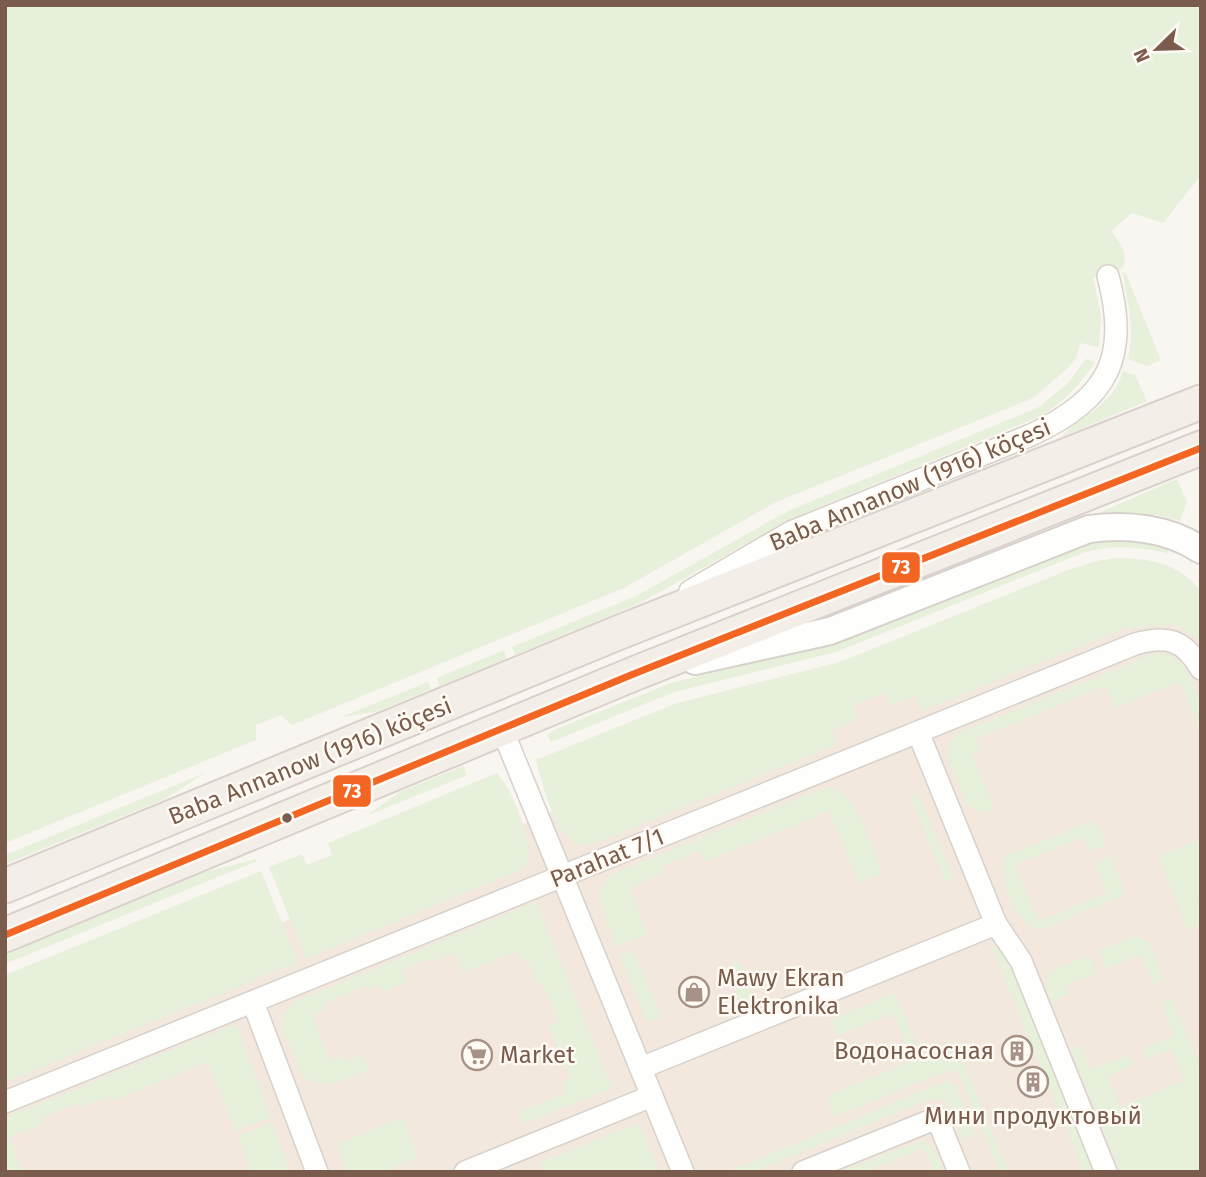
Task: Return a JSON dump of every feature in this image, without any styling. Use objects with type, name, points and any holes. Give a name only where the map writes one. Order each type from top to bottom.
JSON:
[{"type":"main road","name":"Baba Annanow (1916) köçesi","points":[[5,886],[615,634],[1201,402]]},
{"type":"main road","name":"Baba Annanow (1916) köçesi","points":[[5,935],[631,675],[1201,448]]},
{"type":"street","name":"Baba Annanow (1916) köçesi","points":[[615,634],[790,532],[1031,436],[1069,414],[1100,386],[1116,346],[1117,317],[1108,276]]},
{"type":"street","points":[[631,675],[830,631],[1089,529],[1122,527],[1162,532],[1188,541],[1201,550]]},
{"type":"street","name":"Parahat 7/1","points":[[5,1102],[1145,641],[1175,641],[1193,656],[1201,669]]},
{"type":"street","points":[[502,729],[683,1172]]},
{"type":"street","points":[[918,732],[996,924],[1021,961],[1106,1172]]},
{"type":"street","points":[[641,1068],[996,924]]},
{"type":"street","points":[[253,1002],[317,1172]]},
{"type":"street","points":[[466,1172],[652,1096]]},
{"type":"street","points":[[803,1172],[937,1118],[959,1172]]},
{"type":"shaded area","points":[[1093,591],[1201,623],[1201,1172],[5,1172],[5,1035]]},
{"type":"green space","points":[[5,5],[1201,5],[1201,175],[1163,223],[1132,213],[1111,231],[1125,257],[1123,268],[1093,278],[1101,315],[1099,347],[1080,343],[1077,356],[1069,367],[1033,398],[774,503],[624,588],[292,725],[281,715],[256,725],[256,740],[5,843]]},
{"type":"green space","points":[[1123,273],[1126,274],[1161,360],[1147,366],[1128,359],[1131,326]]},
{"type":"green space","points":[[1086,359],[1095,362],[1065,398],[1043,415],[791,519],[640,603],[515,655],[512,647],[636,596],[788,511],[1039,407],[1067,384]]},
{"type":"green space","points":[[1123,371],[1135,375],[1147,401],[1061,437],[1112,393]]},
{"type":"green space","points":[[1177,479],[1187,502],[1180,521],[1156,515],[1102,514],[1103,511]]},
{"type":"green space","points":[[1114,538],[1171,544],[1168,553],[1127,547],[1085,552],[836,652],[674,692],[551,742],[548,735],[554,730],[671,683],[833,643],[1091,541]]},
{"type":"green space","points":[[1116,558],[1163,564],[1192,581],[1201,591],[1201,640],[1171,624],[1123,629],[921,711],[915,696],[890,706],[884,693],[853,706],[858,719],[832,730],[837,744],[591,845],[579,844],[569,838],[555,818],[536,760],[677,703],[840,662],[1068,570]]},
{"type":"green space","points":[[504,650],[507,658],[440,686],[437,678]]},
{"type":"green space","points":[[1156,653],[1173,656],[1185,667],[1201,704],[1201,733],[1180,682],[1115,708],[1105,686],[976,739],[980,749],[971,753],[994,808],[982,812],[967,805],[947,756],[950,743],[957,734]]},
{"type":"green space","points":[[428,682],[431,689],[376,712],[341,717]]},
{"type":"green space","points":[[463,766],[467,775],[366,816],[400,792]]},
{"type":"green space","points":[[205,773],[165,799],[5,864],[5,855]]},
{"type":"green space","points":[[497,773],[521,819],[528,847],[525,868],[306,959],[269,867],[302,854],[307,865],[332,855],[328,843]]},
{"type":"green space","points":[[827,787],[848,798],[856,809],[882,874],[859,883],[829,811],[705,862],[700,851],[661,866],[664,873],[629,888],[648,934],[617,947],[598,898],[600,889],[610,875]]},
{"type":"green space","points":[[913,793],[919,796],[952,876],[950,882],[944,879],[911,799]]},
{"type":"green space","points":[[1089,822],[1098,827],[1106,845],[1090,851],[1083,837],[1015,865],[1038,921],[1107,893],[1094,863],[1111,856],[1124,889],[1123,895],[1044,929],[1034,928],[1018,914],[1007,892],[1004,860],[1007,856]]},
{"type":"green space","points":[[1201,839],[1201,896],[1197,898],[1201,907],[1201,925],[1188,930],[1158,856]]},
{"type":"green space","points":[[256,859],[257,861],[5,964],[5,954],[202,873]]},
{"type":"green space","points":[[261,871],[298,962],[5,1082],[5,975]]},
{"type":"green space","points":[[536,902],[612,1088],[524,1124],[518,1112],[566,1093],[562,1082],[571,1078],[549,1026],[558,1022],[542,983],[537,984],[527,959],[521,961],[517,951],[463,973],[454,952],[431,962],[429,959],[402,969],[406,982],[383,992],[381,985],[370,989],[367,985],[322,1004],[324,1010],[312,1016],[330,1061],[343,1056],[346,1062],[362,1055],[369,1070],[344,1080],[327,1083],[303,1077],[281,1025],[284,1014],[294,1002]]},
{"type":"green space","points":[[1138,937],[1149,943],[1164,979],[1153,984],[1140,955],[1106,969],[1099,950]]},
{"type":"green space","points":[[991,946],[1006,954],[1093,1166],[1093,1172],[1084,1172]]},
{"type":"green space","points":[[633,950],[661,1017],[647,1022],[620,955]]},
{"type":"green space","points":[[1089,954],[1096,973],[1066,985],[1069,994],[1052,1002],[1046,987],[1049,972]]},
{"type":"green space","points":[[739,961],[750,988],[749,1005],[743,1009],[735,990],[741,987],[731,964]]},
{"type":"green space","points":[[895,993],[919,1050],[910,1054],[893,1013],[837,1036],[830,1020]]},
{"type":"green space","points":[[1172,999],[1201,1069],[1201,1172],[1121,1172],[1071,1049],[1080,1045],[1090,1070],[1129,1054],[1133,1065],[1107,1076],[1120,1107],[1184,1081],[1171,1049],[1147,1059],[1143,1049],[1174,1036],[1161,1003]]},
{"type":"green space","points":[[236,1024],[270,1117],[236,1131],[207,1062],[113,1101],[110,1096],[82,1107],[80,1103],[42,1118],[44,1123],[9,1137],[23,1172],[5,1172],[5,1118]]},
{"type":"green space","points":[[955,1043],[1008,1172],[1000,1172],[960,1075],[954,1071],[947,1071],[834,1117],[826,1096]]},
{"type":"green space","points":[[947,1081],[955,1084],[976,1135],[963,1140],[948,1103],[931,1099],[752,1172],[726,1172]]},
{"type":"green space","points":[[402,1117],[418,1157],[383,1172],[348,1172],[337,1144]]},
{"type":"green space","points":[[272,1122],[290,1172],[252,1172],[238,1136]]},
{"type":"green space","points":[[639,1123],[659,1172],[543,1172],[539,1163]]},
{"type":"green space","points":[[921,1141],[933,1149],[943,1172],[934,1172],[926,1153],[921,1149],[864,1172],[841,1172]]},
{"type":"transit line","name":"73","points":[[5,935],[631,675],[1201,448]]},
{"type":"place","name":"Mawy Ekran Elektronika","points":[[694,992]]},
{"type":"place","name":"Водонасосная","points":[[1017,1051]]},
{"type":"place","name":"Market","points":[[477,1055]]},
{"type":"place","name":"Мини продуктовый","points":[[1033,1082]]}]
